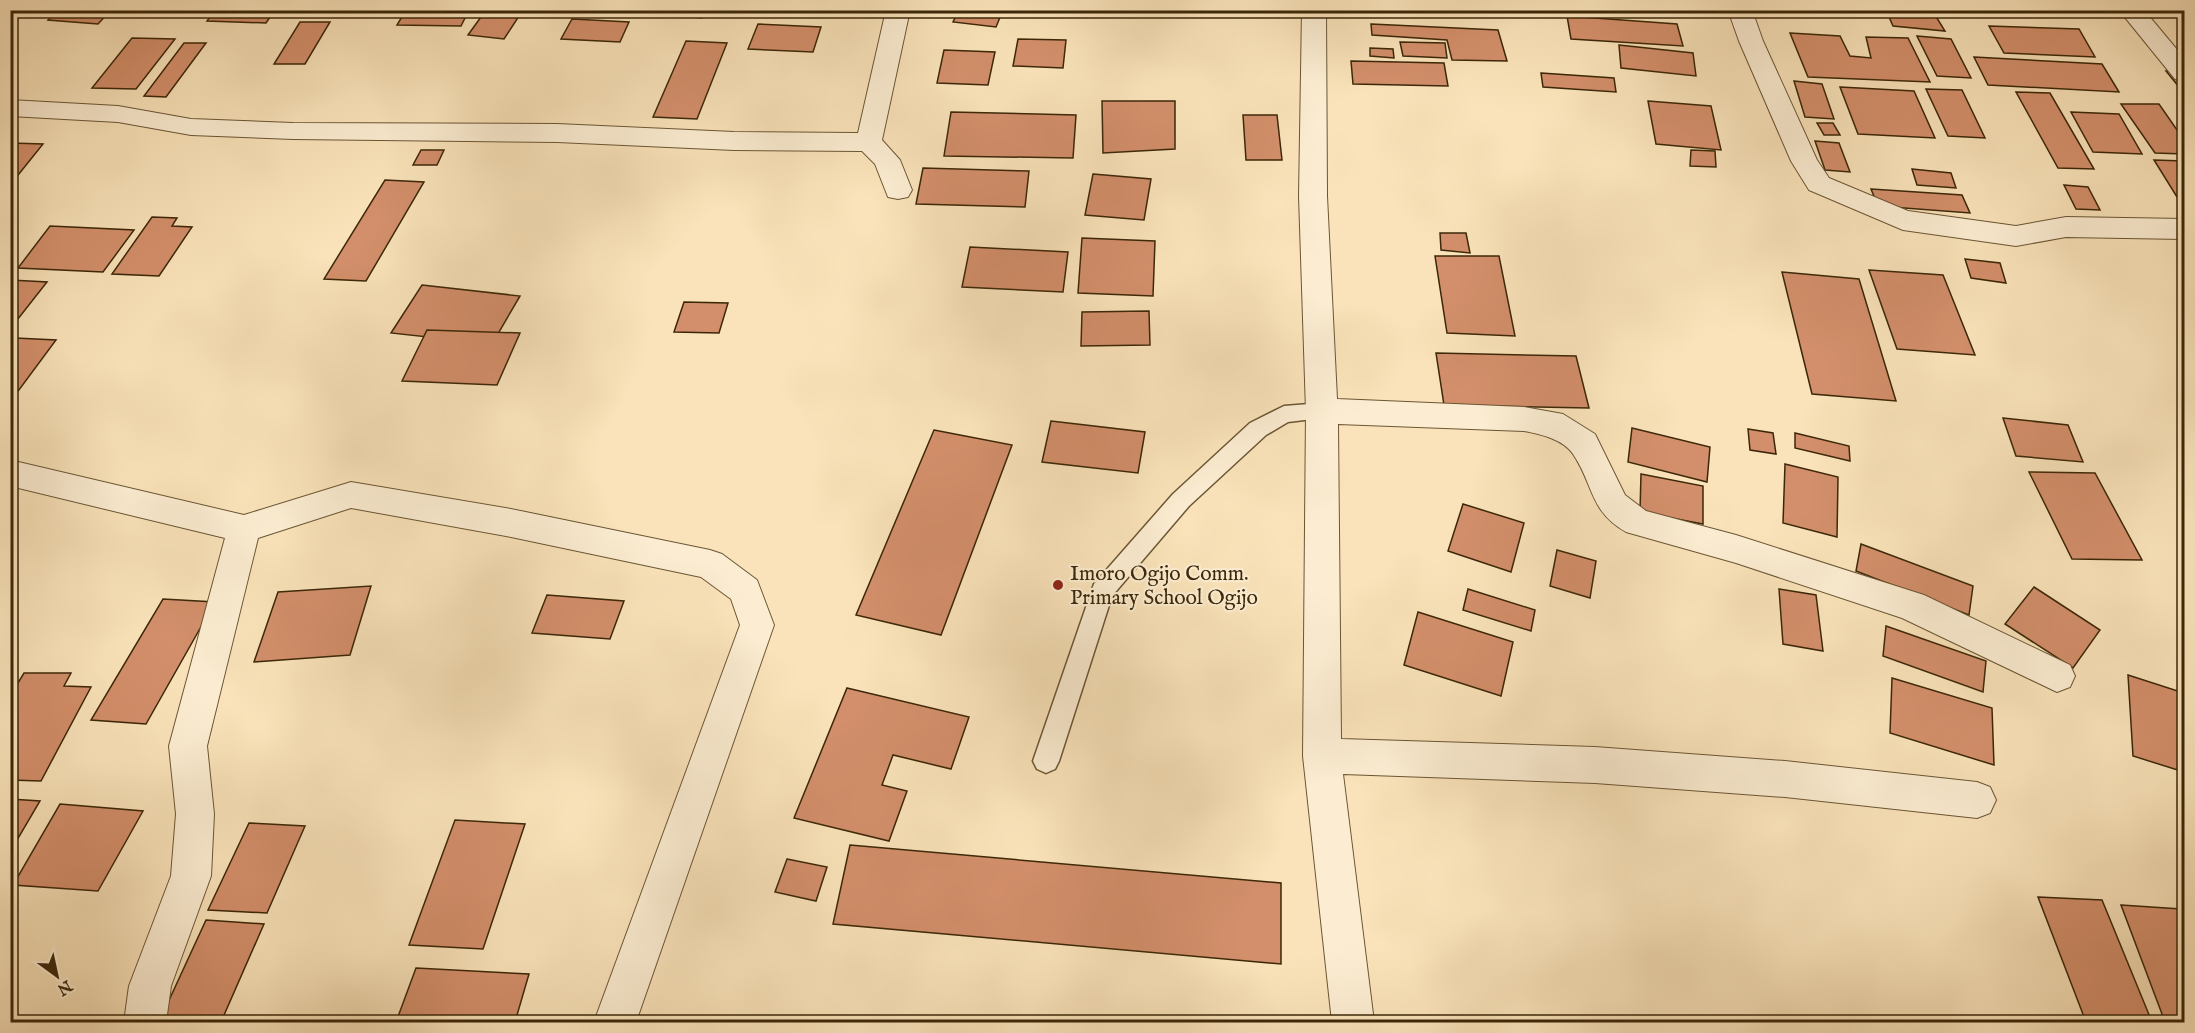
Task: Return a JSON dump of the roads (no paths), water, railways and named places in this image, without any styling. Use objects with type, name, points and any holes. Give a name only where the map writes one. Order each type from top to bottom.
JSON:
[{"type":"street","points":[[869,142],[898,10]]},
{"type":"street","points":[[1314,10],[1313,196],[1322,411],[1322,756],[1353,1023]]},
{"type":"street","points":[[1740,10],[1750,42],[1804,161],[1819,184],[1903,220],[2016,236],[2066,226],[2184,229]]},
{"type":"street","points":[[2131,10],[2184,73]]},
{"type":"street","points":[[10,108],[118,114],[202,127],[293,131],[557,134],[734,141],[869,142],[887,160],[898,190]]},
{"type":"street","points":[[1322,411],[1524,419],[1552,423],[1584,443],[1613,504],[1625,515],[1638,522],[1736,549],[1912,606],[2057,676]]},
{"type":"street","points":[[10,474],[244,529],[351,495],[511,523],[710,564],[745,590],[757,625],[615,1023]]},
{"type":"street","points":[[145,1023],[150,986],[191,876],[195,814],[188,746],[244,529]]},
{"type":"street","points":[[1322,756],[1595,765],[1785,779],[1977,800]]},
{"type":"lane","points":[[1046,761],[1102,591],[1181,500],[1258,429],[1284,414],[1322,411]]},
{"type":"place","name":"Imoro Ogijo Comm. Primary School Ogijo","points":[[1058,585]]}]
